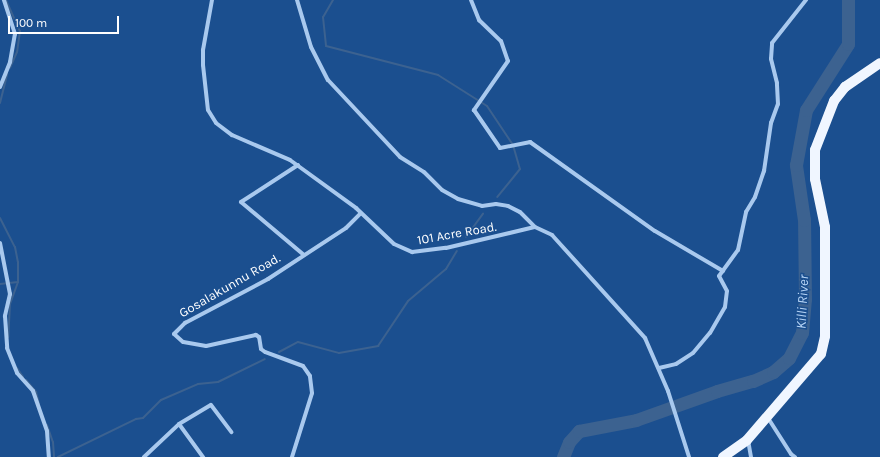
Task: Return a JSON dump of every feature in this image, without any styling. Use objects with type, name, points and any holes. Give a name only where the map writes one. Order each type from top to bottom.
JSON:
[{"type":"main road","points":[[723,457],[748,440],[821,354],[824,336],[825,227],[815,179],[815,150],[834,101],[845,87],[880,63]]},
{"type":"street","points":[[0,87],[10,62],[16,34],[4,0]]},
{"type":"street","name":"101 Acre Road.","points":[[212,0],[203,50],[204,80],[210,115],[230,133],[283,156],[298,165],[361,213],[394,244],[412,252],[446,248],[535,227]]},
{"type":"street","points":[[297,0],[310,47],[328,80],[400,157],[427,175],[442,190],[458,199],[482,206],[496,204],[508,206],[520,212],[535,227],[552,235],[623,312],[645,338],[659,368],[689,457]]},
{"type":"street","points":[[471,0],[479,20],[501,41],[508,61],[474,110],[500,148],[530,142],[655,232],[724,271]]},
{"type":"street","points":[[659,368],[676,364],[686,358],[710,333],[722,313],[727,299],[726,289],[719,276],[737,252],[746,212],[755,197],[764,171],[771,123],[778,104],[777,83],[771,59],[772,43],[792,20],[806,0]]},
{"type":"street","points":[[298,165],[241,202],[304,254]]},
{"type":"street","name":"Gosalakunnu Road.","points":[[292,457],[312,393],[311,379],[303,366],[267,353],[261,349],[259,337],[256,335],[206,346],[185,342],[174,334],[180,326],[268,279],[304,254],[346,228],[361,213]]},
{"type":"street","points":[[0,243],[9,283],[10,296],[5,316],[7,348],[17,373],[33,391],[47,431],[49,457]]},
{"type":"street","points":[[144,457],[180,424],[211,405],[231,432]]},
{"type":"street","points":[[767,417],[791,454],[795,457]]},
{"type":"street","points":[[180,424],[203,457]]},
{"type":"street","points":[[748,440],[751,457]]},
{"type":"waterway","points":[[6,0],[20,31],[17,52],[10,68]]},
{"type":"waterway","points":[[333,0],[323,17],[326,46],[438,75],[487,106],[513,145],[520,169],[497,197]]},
{"type":"waterway","name":"Killi River","points":[[563,457],[569,442],[579,431],[636,420],[717,391],[753,381],[773,372],[789,358],[802,333],[805,299],[804,220],[796,165],[806,110],[848,44],[848,0]]},
{"type":"waterway","points":[[0,103],[7,74]]},
{"type":"waterway","points":[[466,237],[483,214]]},
{"type":"waterway","points":[[0,218],[15,247],[18,262],[18,282],[10,304],[8,337]]},
{"type":"waterway","points":[[279,352],[298,342],[339,353],[378,346],[408,301],[446,269],[457,251]]},
{"type":"waterway","points":[[0,284],[18,282]]},
{"type":"waterway","points":[[58,457],[136,419],[143,418],[161,400],[198,384],[218,382],[265,359]]},
{"type":"waterway","points":[[17,368],[23,377]]},
{"type":"waterway","points":[[26,380],[36,392],[39,404]]},
{"type":"waterway","points":[[47,425],[53,442],[54,457]]}]
